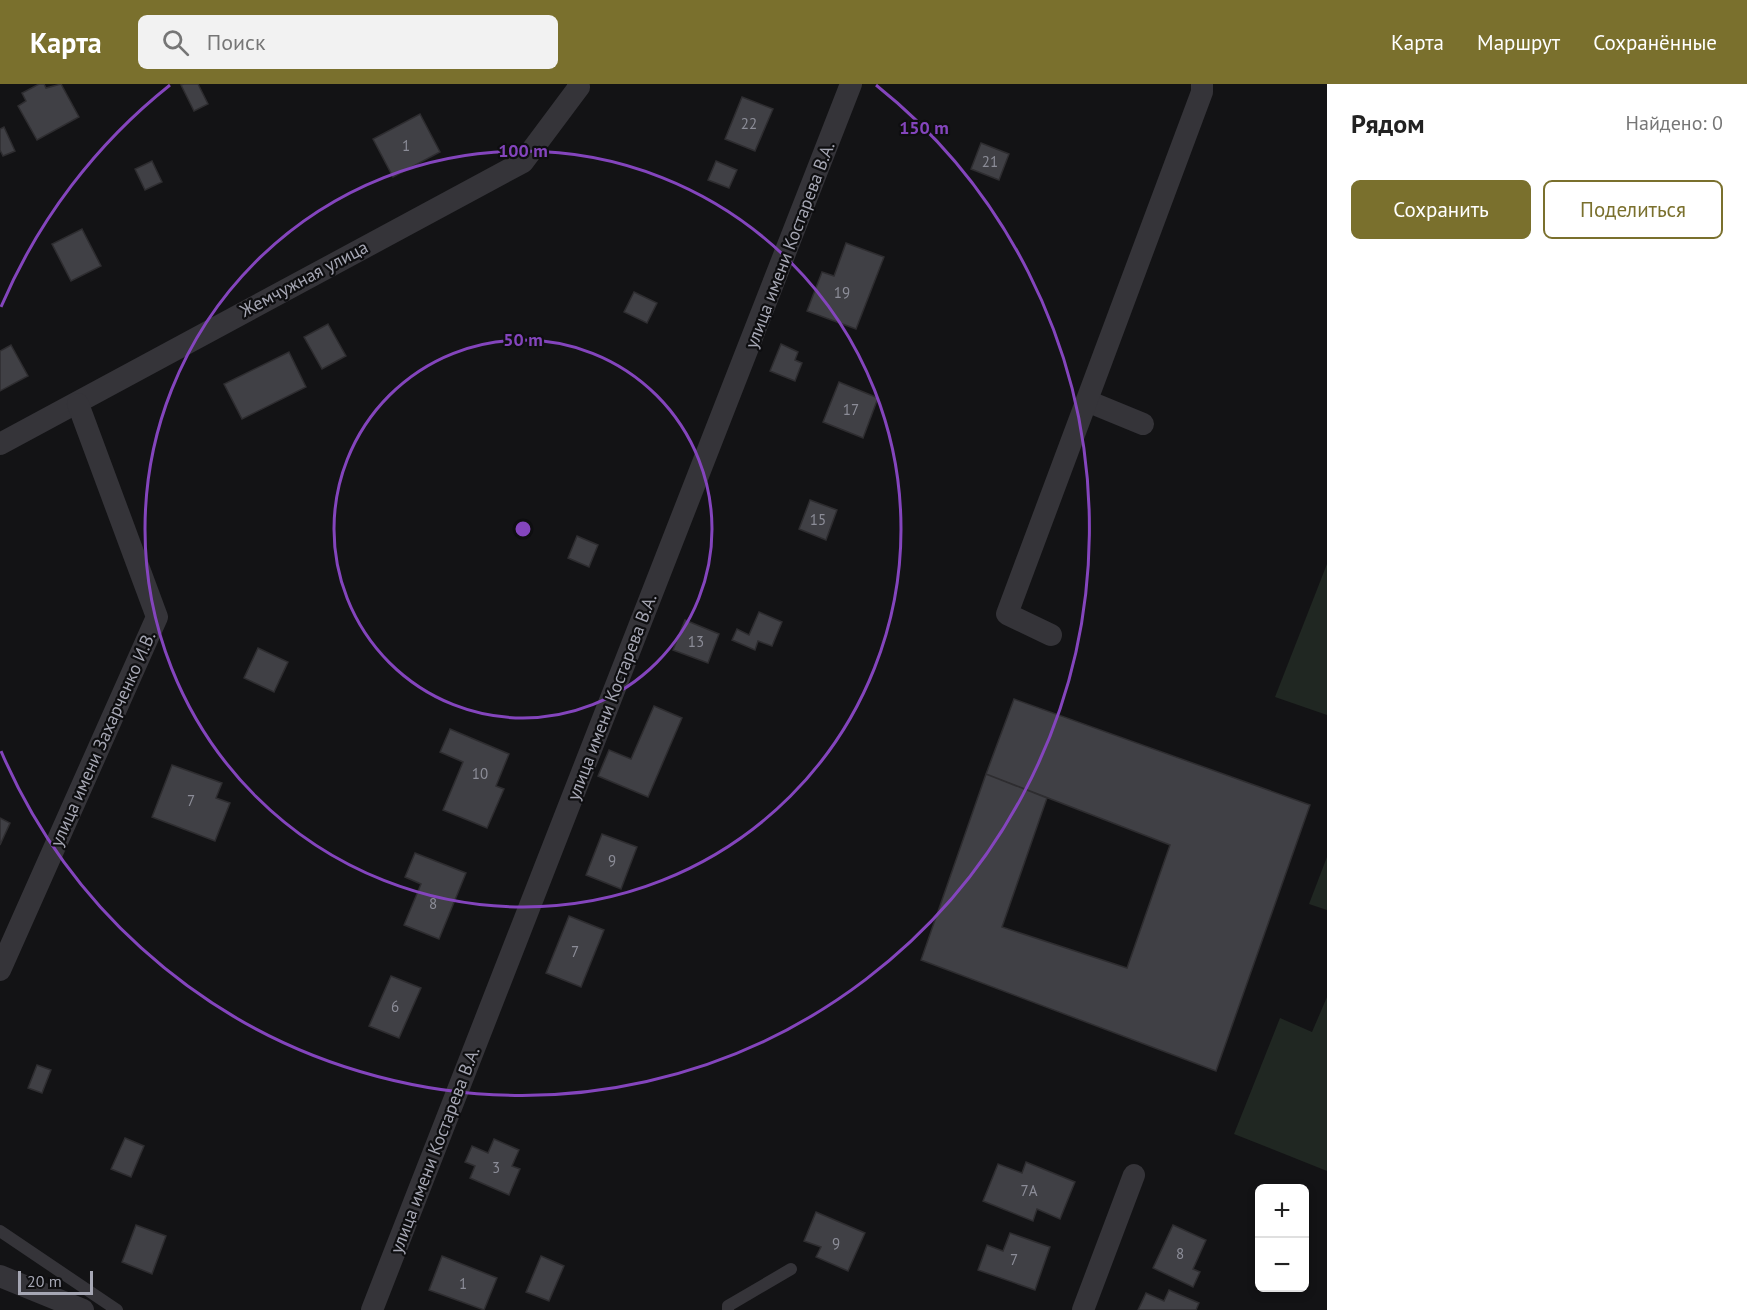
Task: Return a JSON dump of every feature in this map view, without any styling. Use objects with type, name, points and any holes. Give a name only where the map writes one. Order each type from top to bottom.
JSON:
[{"type":"street","name":"Жемчужная улица","points":[[0,444],[78,404],[259,302],[523,162],[579,87],[578,84]]},
{"type":"street","name":"улица имени Костарева В.А.","points":[[372,1310],[851,84]]},
{"type":"street","points":[[1051,635],[1007,614],[1202,92],[1202,84]]},
{"type":"street","points":[[1087,401],[1143,424]]},
{"type":"street","name":"улица имени Захарченко И.В.","points":[[0,970],[157,618],[78,404]]},
{"type":"street","points":[[1083,1310],[1134,1174]]},
{"type":"street","points":[[0,1276],[83,1310]]},
{"type":"lane","points":[[0,1231],[117,1310]]},
{"type":"lane","points":[[728,1310],[728,1306],[791,1269]]},
{"type":"shaded area","points":[[1327,564],[1327,715],[1275,697]]},
{"type":"shaded area","points":[[1327,857],[1327,910],[1309,904]]},
{"type":"shaded area","points":[[1327,997],[1327,1171],[1234,1134],[1280,1018],[1312,1032]]},
{"type":"building","points":[[39,84],[44,84],[46,88],[61,84],[79,117],[37,140],[18,106],[26,101],[22,93]]},
{"type":"building","points":[[198,84],[208,104],[194,111],[181,85]]},
{"type":"building","points":[[742,97],[773,109],[755,151],[725,139]]},
{"type":"building","points":[[420,114],[440,152],[393,177],[373,139]]},
{"type":"building","points":[[4,127],[15,151],[3,156],[0,150],[0,129]]},
{"type":"building","points":[[981,143],[1009,154],[999,180],[971,169]]},
{"type":"building","points":[[152,161],[162,182],[145,190],[135,169]]},
{"type":"building","points":[[716,161],[737,170],[729,188],[708,180]]},
{"type":"building","points":[[82,229],[101,266],[71,281],[52,244]]},
{"type":"building","points":[[846,243],[884,257],[856,329],[807,311],[822,272],[834,276]]},
{"type":"building","points":[[634,292],[657,303],[647,323],[624,312]]},
{"type":"building","points":[[328,324],[346,356],[322,369],[304,337]]},
{"type":"building","points":[[781,344],[798,352],[795,360],[802,363],[795,381],[770,371]]},
{"type":"building","points":[[11,345],[28,376],[0,391],[0,351]]},
{"type":"building","points":[[289,352],[306,387],[242,419],[224,384]]},
{"type":"building","points":[[839,382],[878,398],[863,438],[823,422]]},
{"type":"building","points":[[810,500],[837,510],[826,540],[799,529]]},
{"type":"building","points":[[577,536],[598,545],[589,567],[568,558]]},
{"type":"building","points":[[759,612],[782,622],[772,646],[758,641],[755,650],[732,640],[737,629],[749,635]]},
{"type":"building","points":[[685,620],[719,634],[708,663],[673,650]]},
{"type":"building","points":[[258,648],[288,662],[274,692],[244,678]]},
{"type":"building","points":[[1014,699],[1310,805],[1216,1071],[921,960],[986,774]],"holes":[[[986,774],[1170,845],[1127,968],[1002,927],[1047,798]]]},
{"type":"building","points":[[654,706],[682,718],[648,797],[598,776],[609,750],[631,759]]},
{"type":"building","points":[[450,729],[509,754],[496,786],[504,789],[487,828],[443,810],[463,762],[440,752]]},
{"type":"building","points":[[172,765],[222,783],[216,798],[230,803],[215,841],[152,817]]},
{"type":"building","points":[[0,818],[10,823],[0,845]]},
{"type":"building","points":[[602,834],[637,847],[621,889],[586,875]]},
{"type":"building","points":[[415,853],[466,873],[439,939],[404,925],[421,884],[405,877]]},
{"type":"building","points":[[569,916],[604,930],[581,987],[546,973]]},
{"type":"building","points":[[391,976],[421,988],[399,1038],[369,1026]]},
{"type":"building","points":[[37,1065],[51,1070],[42,1093],[28,1088]]},
{"type":"building","points":[[125,1138],[144,1146],[131,1177],[111,1169]]},
{"type":"building","points":[[494,1139],[519,1150],[512,1166],[520,1169],[509,1195],[470,1178],[475,1166],[465,1162],[472,1146],[488,1153]]},
{"type":"building","points":[[1026,1162],[1075,1182],[1060,1219],[1037,1209],[1033,1221],[983,1201],[998,1164],[1022,1173]]},
{"type":"building","points":[[816,1212],[865,1233],[848,1271],[816,1257],[821,1247],[804,1241]]},
{"type":"building","points":[[136,1225],[166,1236],[152,1274],[122,1262]]},
{"type":"building","points":[[1173,1225],[1206,1240],[1193,1269],[1200,1272],[1193,1287],[1153,1268]]},
{"type":"building","points":[[1010,1233],[1050,1247],[1035,1290],[978,1270],[987,1245],[1003,1251]]},
{"type":"building","points":[[442,1256],[497,1278],[484,1310],[429,1290]]},
{"type":"building","points":[[541,1256],[564,1266],[549,1301],[526,1292]]},
{"type":"building","points":[[1169,1290],[1199,1303],[1196,1310],[1138,1310],[1146,1293],[1164,1301]]}]
